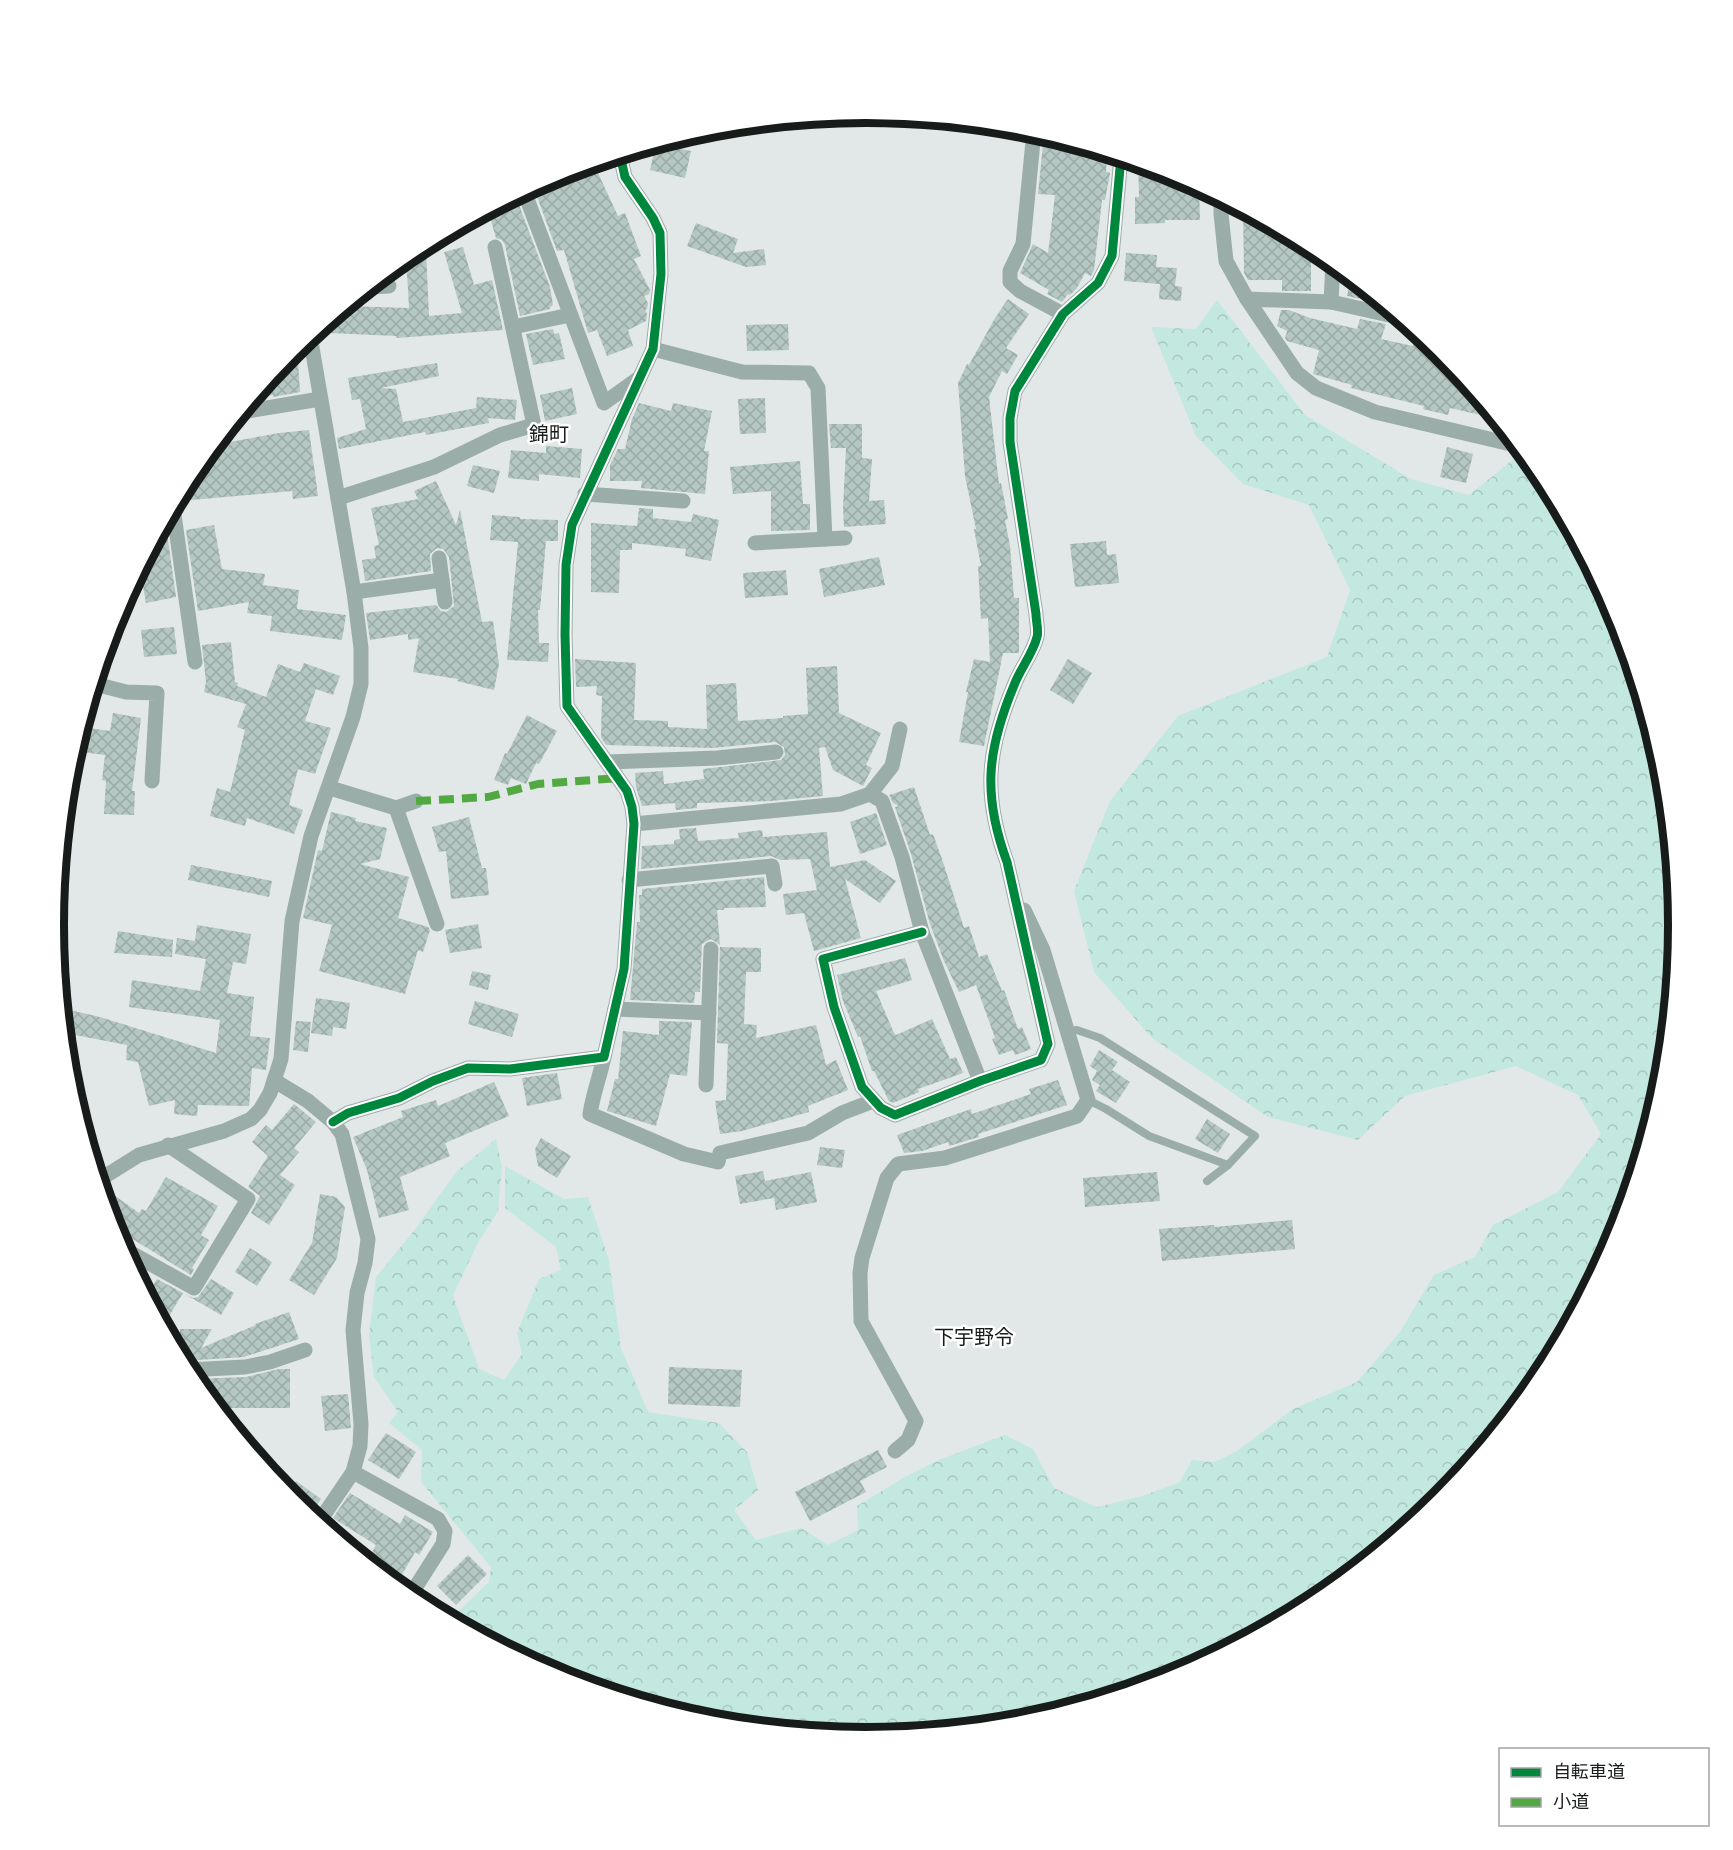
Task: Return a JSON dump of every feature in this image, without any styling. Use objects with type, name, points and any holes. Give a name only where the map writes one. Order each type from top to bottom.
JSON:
[{"type":"street","points":[[1033,140],[1023,244],[1010,271],[1010,282],[1020,291],[1063,314]]},
{"type":"street","points":[[622,162],[625,177],[653,218],[660,233],[661,274],[653,349],[572,525],[566,566],[567,706],[627,791],[634,824],[624,969],[590,1114],[684,1155],[718,1162],[720,1153],[808,1133],[842,1113],[873,1101]]},
{"type":"street","points":[[895,1451],[908,1440],[916,1421],[861,1321],[862,1258],[886,1178],[898,1164],[945,1158],[1077,1116],[1088,1100],[1043,950],[1026,914],[996,834],[989,787],[994,739],[1015,683],[1038,637],[1010,442],[1010,418],[1015,391],[1063,314],[1098,283],[1112,256],[1120,165]]},
{"type":"street","points":[[527,199],[604,403],[639,377]]},
{"type":"street","points":[[1221,206],[1226,261],[1247,298],[1297,373],[1316,388],[1375,412],[1507,443]]},
{"type":"street","points":[[338,498],[434,467],[500,435],[534,425],[495,247]]},
{"type":"street","points":[[1331,302],[1332,273]]},
{"type":"street","points":[[382,286],[389,286]]},
{"type":"street","points":[[1247,298],[1331,302],[1386,314]]},
{"type":"street","points":[[513,327],[570,315]]},
{"type":"street","points":[[105,1176],[139,1155],[224,1131],[250,1119],[260,1110],[275,1081],[281,1059],[292,921],[311,836],[330,788],[353,717],[360,684],[361,648],[354,592],[312,346]]},
{"type":"street","points":[[653,349],[742,372],[808,373],[818,388],[825,539]]},
{"type":"street","points":[[252,410],[320,399]]},
{"type":"street","points":[[585,494],[683,501]]},
{"type":"street","points":[[175,520],[195,662]]},
{"type":"street","points":[[755,543],[845,538]]},
{"type":"street","points":[[439,558],[445,602]]},
{"type":"street","points":[[354,592],[442,580]]},
{"type":"street","points":[[101,686],[126,692],[158,693],[152,781]]},
{"type":"street","points":[[634,824],[841,804],[870,794],[892,766],[900,729]]},
{"type":"street","points":[[608,762],[717,758],[776,752]]},
{"type":"street","points":[[330,788],[396,808],[416,801]]},
{"type":"street","points":[[870,794],[882,801],[902,857],[922,932],[980,1081]]},
{"type":"street","points":[[396,808],[437,924]]},
{"type":"street","points":[[922,932],[823,959],[834,1007],[862,1087],[881,1108],[895,1115],[980,1081],[1041,1060],[1048,1044],[1006,862]]},
{"type":"street","points":[[629,880],[772,867],[775,884]]},
{"type":"street","points":[[706,1085],[711,949]]},
{"type":"street","points":[[615,1009],[709,1013]]},
{"type":"street","points":[[333,1122],[348,1113],[399,1098],[433,1081],[468,1068],[510,1068],[604,1056]]},
{"type":"street","points":[[275,1081],[308,1101],[333,1122],[342,1134],[368,1239],[357,1293],[353,1330],[361,1424],[360,1446],[353,1472],[324,1515]]},
{"type":"street","points":[[137,1256],[194,1288],[248,1199],[168,1145]]},
{"type":"street","points":[[199,1369],[244,1367],[270,1362],[306,1350]]},
{"type":"street","points":[[353,1472],[438,1519],[446,1531],[443,1544],[415,1588]]},
{"type":"lane","points":[[1066,1032],[1077,1030],[1100,1038],[1255,1136],[1228,1165],[1207,1181]]},
{"type":"lane","points":[[1088,1100],[1149,1136],[1228,1165]]},
{"type":"green space","points":[[1217,300],[1305,415],[1411,479],[1469,495],[1517,457],[1561,524],[1586,570],[1626,667],[1641,717],[1662,820],[1667,873],[1668,925],[1667,977],[1662,1030],[1641,1133],[1626,1183],[1586,1280],[1561,1326],[1503,1413],[1469,1454],[1434,1492],[1355,1561],[1312,1592],[1267,1620],[1221,1644],[1173,1666],[1074,1700],[1023,1712],[919,1725],[866,1727],[762,1720],[710,1712],[659,1700],[609,1684],[560,1666],[465,1620],[455,1614],[489,1582],[491,1567],[421,1482],[422,1450],[389,1423],[398,1412],[374,1377],[369,1335],[376,1277],[413,1232],[457,1171],[496,1139],[502,1167],[498,1211],[479,1241],[453,1295],[479,1369],[504,1380],[522,1354],[517,1333],[539,1279],[561,1270],[556,1247],[505,1208],[505,1166],[564,1199],[588,1197],[609,1260],[621,1348],[648,1412],[719,1423],[747,1452],[758,1490],[734,1510],[756,1540],[801,1528],[828,1545],[858,1530],[857,1506],[903,1478],[941,1459],[1005,1435],[1033,1449],[1054,1488],[1097,1507],[1142,1496],[1180,1482],[1192,1460],[1215,1462],[1237,1451],[1293,1409],[1357,1382],[1400,1332],[1434,1275],[1475,1257],[1493,1225],[1558,1192],[1601,1134],[1578,1095],[1516,1066],[1405,1096],[1358,1140],[1268,1117],[1152,1038],[1094,972],[1074,891],[1110,801],[1178,716],[1327,657],[1350,590],[1309,505],[1243,484],[1196,436],[1151,327],[1196,329]]},
{"type":"building","points":[[1043,143],[1107,160],[1106,172],[1110,173],[1105,200],[1102,200],[1094,270],[1091,276],[1085,273],[1077,288],[1062,302],[1047,294],[1049,290],[1020,273],[1033,244],[1048,253],[1055,195],[1038,194]]},
{"type":"building","points":[[671,147],[691,151],[685,178],[650,170],[654,152]]},
{"type":"building","points":[[597,171],[618,216],[625,213],[641,256],[634,259],[650,290],[649,294],[644,296],[648,303],[645,310],[646,321],[628,330],[633,346],[607,356],[597,330],[588,333],[564,250],[557,251],[536,195],[557,185],[559,189]]},
{"type":"building","points":[[1138,171],[1199,196],[1200,220],[1165,220],[1165,223],[1135,224],[1135,197],[1139,197]]},
{"type":"building","points":[[518,203],[550,287],[553,305],[550,309],[520,316],[505,245],[502,240],[496,238],[490,217]]},
{"type":"building","points":[[1243,217],[1311,257],[1311,291],[1282,291],[1282,280],[1248,280],[1244,273]]},
{"type":"building","points":[[696,223],[738,239],[733,253],[764,249],[766,265],[746,267],[687,246]]},
{"type":"building","points":[[463,247],[474,285],[492,280],[503,330],[397,338],[396,336],[330,333],[330,329],[357,306],[409,308],[407,273],[400,273],[426,255],[429,316],[462,313],[444,252]]},
{"type":"building","points":[[1126,253],[1157,255],[1156,267],[1177,268],[1175,286],[1182,287],[1181,301],[1159,299],[1160,284],[1124,281]]},
{"type":"building","points":[[1349,285],[1369,301],[1347,296]]},
{"type":"building","points":[[1008,299],[1029,314],[1006,348],[1018,355],[1007,374],[1002,371],[989,397],[999,484],[1001,483],[1008,519],[1005,520],[1010,546],[1014,598],[1019,598],[1019,653],[1003,653],[984,746],[959,742],[968,692],[966,692],[974,659],[990,662],[988,618],[981,619],[978,566],[981,566],[965,476],[958,383],[967,364],[969,365]]},
{"type":"building","points":[[1281,310],[1289,310],[1310,318],[1357,329],[1360,319],[1386,324],[1381,339],[1413,346],[1415,340],[1434,358],[1486,416],[1450,408],[1448,415],[1423,409],[1424,406],[1351,388],[1352,385],[1313,374],[1319,350],[1287,341],[1285,338],[1287,331],[1277,326]]},
{"type":"building","points":[[788,324],[789,350],[747,351],[746,325]]},
{"type":"building","points":[[553,329],[554,334],[559,333],[565,359],[533,365],[526,334]]},
{"type":"building","points":[[298,359],[300,392],[273,397],[273,395],[264,396]]},
{"type":"building","points":[[437,363],[439,376],[381,388],[396,389],[403,422],[476,408],[477,397],[517,400],[515,420],[488,418],[489,423],[426,435],[425,432],[339,449],[337,438],[366,429],[360,399],[352,400],[348,378]]},
{"type":"building","points":[[572,388],[577,414],[545,421],[540,395]]},
{"type":"building","points":[[765,398],[766,433],[740,434],[738,399]]},
{"type":"building","points":[[639,403],[671,411],[673,403],[712,411],[704,451],[709,451],[705,494],[641,488],[642,481],[610,481],[610,465],[618,449],[625,449],[632,419]]},
{"type":"building","points":[[829,424],[862,424],[862,458],[872,459],[869,501],[884,500],[886,524],[844,527],[846,448],[831,448]]},
{"type":"building","points":[[309,430],[318,496],[293,499],[292,491],[187,500],[228,440],[230,442]]},
{"type":"building","points":[[546,446],[582,449],[580,478],[539,474],[539,481],[508,478],[511,450],[546,453]]},
{"type":"building","points":[[1447,447],[1473,454],[1466,483],[1440,477]]},
{"type":"building","points":[[800,461],[803,504],[810,504],[810,530],[771,531],[771,491],[733,494],[730,467]]},
{"type":"building","points":[[473,465],[500,471],[494,493],[467,486]]},
{"type":"building","points":[[436,481],[456,525],[460,510],[482,622],[493,621],[499,664],[494,690],[457,681],[458,679],[413,672],[419,638],[408,640],[408,634],[370,640],[366,613],[436,605],[441,611],[446,612],[454,606],[449,557],[443,549],[437,548],[430,554],[431,571],[365,581],[362,560],[376,558],[374,546],[379,545],[371,508],[418,499],[414,491]]},
{"type":"building","points":[[639,508],[653,509],[653,518],[691,522],[693,514],[719,520],[711,561],[685,556],[686,549],[632,543],[632,550],[620,550],[619,593],[591,592],[591,523],[637,526]]},
{"type":"building","points":[[492,515],[520,517],[520,519],[558,520],[558,541],[546,541],[540,610],[538,610],[539,643],[549,643],[548,662],[507,660],[518,542],[490,540]]},
{"type":"building","points":[[214,525],[222,569],[265,574],[263,585],[299,590],[297,609],[346,615],[342,640],[270,631],[272,616],[247,613],[249,602],[198,611],[186,530]]},
{"type":"building","points":[[167,533],[176,597],[146,603],[142,581]]},
{"type":"building","points":[[1106,541],[1107,555],[1116,554],[1119,583],[1075,587],[1070,544]]},
{"type":"building","points":[[879,557],[885,585],[824,597],[819,569]]},
{"type":"building","points":[[786,570],[788,595],[745,598],[743,573]]},
{"type":"building","points":[[174,627],[177,654],[144,657],[141,630]]},
{"type":"building","points":[[231,642],[237,686],[266,697],[278,664],[300,672],[304,663],[340,676],[333,695],[316,689],[305,721],[331,728],[315,774],[298,769],[289,805],[303,810],[294,834],[247,818],[245,826],[210,816],[217,788],[230,792],[245,730],[237,727],[246,704],[204,692],[206,682],[202,645]]},
{"type":"building","points":[[575,659],[636,663],[634,720],[668,721],[668,727],[707,729],[706,685],[736,683],[738,721],[783,718],[783,716],[808,714],[806,668],[837,666],[839,713],[881,733],[866,765],[872,768],[863,786],[833,770],[825,747],[819,748],[823,796],[771,801],[697,803],[697,808],[676,810],[675,803],[642,806],[636,787],[635,773],[663,771],[664,784],[704,779],[703,769],[781,760],[785,755],[784,747],[775,742],[712,748],[606,745],[601,737],[602,696],[596,695],[597,686],[576,687]]},
{"type":"building","points":[[1068,659],[1092,673],[1073,704],[1050,690]]},
{"type":"building","points":[[113,713],[141,718],[132,791],[135,791],[134,815],[104,814],[106,781],[102,780],[105,755],[84,752],[89,728],[110,731]]},
{"type":"building","points":[[527,715],[557,731],[539,764],[536,763],[526,784],[511,778],[508,785],[494,780],[505,753],[507,754]]},
{"type":"building","points":[[914,787],[930,835],[933,834],[943,862],[964,928],[969,926],[979,957],[987,954],[1002,991],[1004,990],[1018,1029],[1022,1027],[1031,1049],[1015,1055],[1013,1050],[999,1055],[976,985],[959,992],[944,961],[930,924],[911,854],[895,807],[899,806],[893,803],[889,795]]},
{"type":"building","points":[[331,812],[356,818],[355,821],[387,828],[380,859],[360,864],[409,877],[398,918],[428,927],[430,930],[423,952],[418,950],[405,994],[319,971],[332,925],[303,918],[318,850],[322,851]]},
{"type":"building","points":[[876,813],[887,845],[860,854],[850,822]]},
{"type":"building","points":[[469,817],[482,868],[486,868],[489,895],[451,899],[446,851],[439,852],[432,827]]},
{"type":"building","points":[[696,828],[698,841],[739,838],[738,833],[762,830],[763,837],[827,832],[830,867],[865,860],[896,881],[880,903],[845,879],[861,938],[814,951],[804,913],[786,915],[783,894],[817,890],[810,859],[780,860],[771,856],[641,869],[642,846],[674,844],[674,840],[680,839],[679,829]]},
{"type":"building","points":[[191,865],[272,881],[269,897],[188,880]]},
{"type":"building","points":[[764,877],[766,907],[717,910],[720,945],[711,939],[702,944],[700,992],[695,992],[694,1003],[630,1000],[637,922],[640,922],[639,895],[642,895],[642,889]]},
{"type":"building","points":[[478,924],[482,948],[450,953],[445,930]]},
{"type":"building","points":[[197,925],[251,934],[246,964],[233,962],[227,993],[254,997],[250,1036],[270,1038],[266,1070],[252,1068],[249,1106],[198,1105],[197,1116],[174,1114],[175,1100],[149,1106],[138,1062],[126,1060],[127,1045],[72,1034],[69,1011],[100,1017],[216,1053],[220,1020],[129,1007],[132,980],[200,991],[206,959],[175,954],[177,938],[195,941]]},
{"type":"building","points":[[118,931],[173,940],[172,957],[114,953]]},
{"type":"building","points":[[720,947],[761,948],[761,972],[746,972],[744,1024],[757,1025],[756,1038],[816,1025],[826,1065],[836,1060],[848,1090],[808,1106],[809,1112],[742,1131],[720,1134],[715,1101],[726,1100],[728,1044],[717,1043]]},
{"type":"building","points":[[905,958],[912,980],[876,991],[894,1033],[896,1035],[932,1019],[950,1059],[956,1057],[963,1073],[918,1089],[919,1092],[893,1103],[889,1101],[872,1071],[860,1036],[858,1037],[843,1001],[837,975]]},
{"type":"building","points":[[472,971],[491,975],[488,990],[469,985]]},
{"type":"building","points":[[316,998],[350,1003],[346,1029],[333,1027],[332,1036],[311,1033]]},
{"type":"building","points":[[475,1001],[519,1014],[512,1037],[468,1024]]},
{"type":"building","points":[[296,1021],[311,1022],[308,1052],[293,1050]]},
{"type":"building","points":[[659,1021],[692,1022],[687,1076],[670,1074],[656,1126],[607,1111],[615,1079],[618,1079],[623,1031],[659,1035]]},
{"type":"building","points":[[1099,1050],[1118,1062],[1112,1070],[1130,1082],[1116,1103],[1096,1091],[1100,1085],[1092,1080],[1097,1071],[1090,1066]]},
{"type":"building","points":[[557,1073],[562,1099],[527,1106],[522,1078]]},
{"type":"building","points":[[1058,1080],[1067,1105],[978,1134],[979,1137],[949,1146],[948,1142],[922,1151],[904,1153],[897,1135],[971,1109],[972,1114],[1031,1094],[1029,1089]]},
{"type":"building","points":[[494,1082],[509,1116],[445,1143],[450,1156],[400,1177],[409,1210],[379,1218],[367,1170],[353,1137],[403,1117],[401,1111],[436,1100],[438,1106]]},
{"type":"building","points":[[294,1104],[316,1122],[294,1148],[299,1152],[280,1175],[295,1185],[269,1225],[251,1213],[260,1196],[248,1187],[268,1156],[252,1142],[266,1125],[272,1130]]},
{"type":"building","points":[[1207,1119],[1230,1134],[1218,1153],[1195,1139]]},
{"type":"building","points":[[541,1138],[571,1156],[557,1178],[538,1166],[535,1149]]},
{"type":"building","points":[[820,1147],[845,1150],[842,1168],[817,1165]]},
{"type":"building","points":[[763,1171],[765,1181],[811,1172],[817,1202],[776,1210],[774,1198],[740,1204],[735,1176]]},
{"type":"building","points":[[1157,1172],[1160,1201],[1085,1207],[1083,1178]]},
{"type":"building","points":[[166,1177],[218,1206],[201,1235],[209,1240],[192,1268],[194,1269],[191,1275],[128,1236],[111,1193],[139,1213],[142,1209],[146,1211]]},
{"type":"building","points":[[320,1194],[336,1197],[345,1207],[337,1258],[314,1295],[289,1280],[312,1243]]},
{"type":"building","points":[[1292,1220],[1295,1249],[1162,1261],[1159,1229]]},
{"type":"building","points":[[250,1248],[272,1262],[257,1286],[235,1272]]},
{"type":"building","points":[[157,1279],[183,1293],[168,1318],[167,1318],[151,1288]]},
{"type":"building","points":[[211,1279],[234,1293],[221,1315],[183,1293],[193,1298],[198,1297]]},
{"type":"building","points":[[289,1312],[299,1339],[244,1357],[193,1360],[180,1339],[180,1329],[212,1329],[201,1348]]},
{"type":"building","points":[[669,1367],[742,1370],[740,1407],[668,1404]]},
{"type":"building","points":[[279,1369],[290,1369],[290,1408],[226,1408],[205,1379],[246,1377]]},
{"type":"building","points":[[348,1394],[351,1428],[325,1431],[321,1396]]},
{"type":"building","points":[[386,1433],[416,1452],[399,1479],[368,1460]]},
{"type":"building","points":[[878,1450],[887,1467],[860,1481],[866,1492],[810,1521],[795,1492]]},
{"type":"building","points":[[296,1481],[321,1499],[316,1507],[299,1492],[293,1485]]},
{"type":"building","points":[[350,1493],[400,1524],[405,1515],[433,1532],[419,1555],[415,1552],[400,1577],[370,1555],[376,1545],[333,1518]]},
{"type":"building","points":[[468,1555],[487,1574],[456,1605],[437,1586]]},
{"type":"marked path","points":[[416,801],[488,797],[538,784],[619,778]]},
{"type":"cycle path","points":[[333,1122],[348,1113],[399,1098],[433,1081],[468,1068],[510,1069],[604,1057],[624,969],[634,824],[627,791],[567,706],[566,565],[572,525],[653,349],[661,274],[660,233],[653,218],[625,177],[622,162]]},
{"type":"cycle path","points":[[922,932],[823,959],[834,1007],[862,1087],[881,1108],[895,1115],[980,1081],[1041,1060],[1048,1044],[1007,862],[994,815],[991,793],[991,772],[998,729],[1015,683],[1033,649],[1038,632],[1010,442],[1010,418],[1015,391],[1063,314],[1098,283],[1112,256],[1120,165]]},
{"type":"district","name":"錦町","points":[[549,434]]},
{"type":"district","name":"下宇野令","points":[[974,1337]]}]
